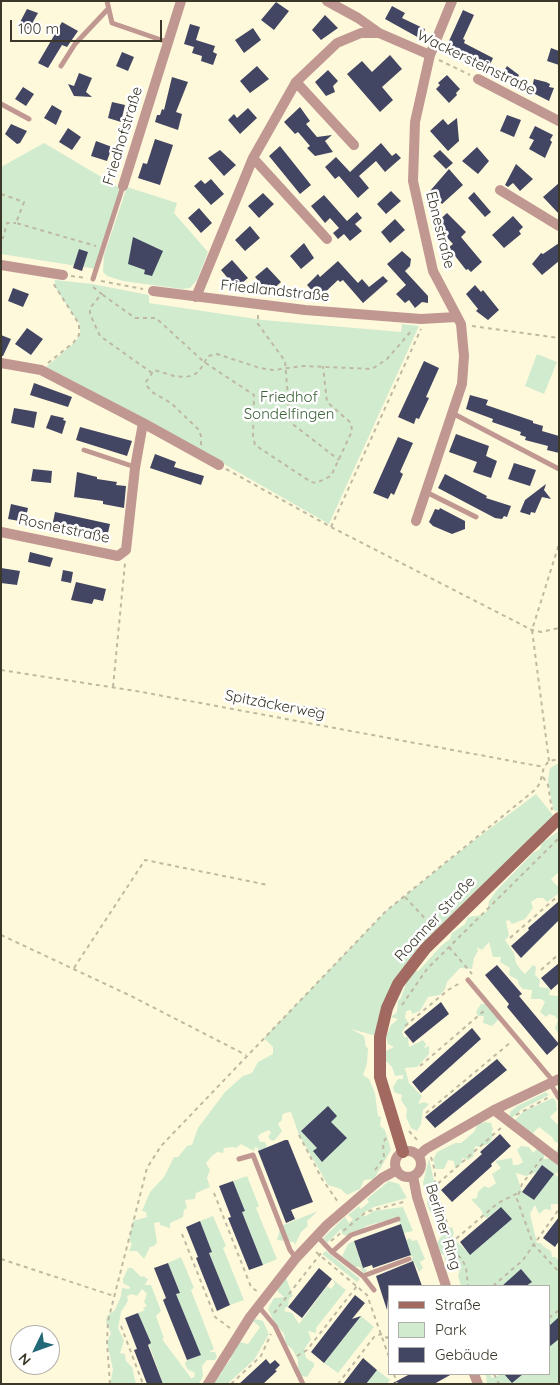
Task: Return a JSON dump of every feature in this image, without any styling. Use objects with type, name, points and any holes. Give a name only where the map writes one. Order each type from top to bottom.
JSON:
[{"type":"street","name":"Friedhofstraße","points":[[123,186],[181,1]]},
{"type":"street","name":"Wackersteinstraße","points":[[327,1],[358,18],[379,33],[430,55]]},
{"type":"street","name":"Ebnestraße","points":[[416,521],[454,414],[462,384],[464,356],[458,320],[433,271],[423,233],[413,180],[415,122],[430,55],[452,1]]},
{"type":"street","name":"Wackersteinstraße","points":[[196,297],[253,158],[296,82],[337,43],[361,33],[379,33]]},
{"type":"street","name":"Wackersteinstraße","points":[[478,79],[559,121]]},
{"type":"street","points":[[296,82],[354,145]]},
{"type":"street","points":[[253,158],[327,239]]},
{"type":"street","points":[[500,190],[559,226]]},
{"type":"street","points":[[1,264],[63,275]]},
{"type":"street","name":"Friedlandstraße","points":[[153,291],[258,305],[423,319],[458,320]]},
{"type":"street","points":[[1,363],[41,370],[144,422],[218,465]]},
{"type":"street","name":"Rosnetstraße","points":[[1,532],[118,556],[126,550],[135,468],[144,422]]},
{"type":"street","name":"Roanner Straße","points":[[403,1152],[380,1077],[379,1051],[381,1030],[387,1008],[398,984],[417,959],[440,934],[558,819]]},
{"type":"street","points":[[208,1384],[239,1333],[264,1297],[296,1258],[316,1236],[363,1194],[382,1178],[397,1170],[397,1159],[403,1152],[411,1152],[418,1156],[426,1149],[494,1110],[554,1081]]},
{"type":"street","points":[[494,1110],[559,1160]]},
{"type":"street","name":"Berliner Ring","points":[[397,1170],[403,1176],[412,1176],[421,1168],[418,1156]]},
{"type":"street","name":"Berliner Ring","points":[[412,1176],[446,1285]]},
{"type":"lane","points":[[107,1],[112,23],[167,42]]},
{"type":"lane","points":[[62,66],[75,44],[108,9]]},
{"type":"lane","points":[[1,104],[28,119]]},
{"type":"lane","name":"Friedhofstraße","points":[[93,279],[123,186]]},
{"type":"lane","points":[[454,414],[559,468]]},
{"type":"lane","points":[[84,450],[135,468]]},
{"type":"lane","points":[[426,492],[476,517]]},
{"type":"lane","points":[[468,980],[554,1081],[559,1098]]},
{"type":"lane","points":[[239,1159],[253,1155],[290,1250],[296,1258]]},
{"type":"lane","points":[[332,1252],[351,1235],[398,1219]]},
{"type":"lane","points":[[316,1236],[332,1252],[363,1276],[374,1290]]},
{"type":"lane","points":[[363,1276],[409,1258]]},
{"type":"lane","points":[[258,1306],[275,1326],[303,1384]]},
{"type":"path","name":"Wackersteinstraße","points":[[430,55],[478,79]]},
{"type":"path","points":[[1,194],[24,202],[16,223]]},
{"type":"path","points":[[1,238],[3,238],[7,223],[16,223],[103,248]]},
{"type":"path","points":[[41,370],[80,335],[79,324],[53,282],[63,275],[153,291]]},
{"type":"path","points":[[323,366],[327,402],[352,426],[351,436],[331,476],[311,482],[262,450],[254,442],[254,395],[204,362],[156,318],[135,318],[103,295],[98,297],[90,308],[90,314],[100,336],[152,372],[154,370],[174,376],[186,377],[194,375],[204,362],[208,356],[216,354],[260,368],[323,366],[372,369],[387,359],[423,319]]},
{"type":"path","points":[[258,305],[258,324],[285,361],[287,368],[290,422],[340,460]]},
{"type":"path","points":[[331,527],[423,319]]},
{"type":"path","points":[[458,320],[559,338]]},
{"type":"path","points":[[152,372],[147,386],[152,392],[171,403],[199,430],[202,443],[198,454]]},
{"type":"path","points":[[218,465],[331,527],[532,630],[559,628]]},
{"type":"path","points":[[110,1384],[107,1342],[108,1321],[146,1168],[161,1146],[246,1055],[386,911],[536,788],[543,777],[544,767],[548,761],[532,630],[559,544]]},
{"type":"path","points":[[113,687],[126,550]]},
{"type":"path","name":"Spitzäckerweg","points":[[1,670],[113,687],[544,767]]},
{"type":"path","points":[[548,761],[559,759]]},
{"type":"path","points":[[543,777],[548,785],[551,808],[558,819]]},
{"type":"path","points":[[401,1006],[416,982],[559,838]]},
{"type":"path","points":[[74,969],[145,860],[268,885]]},
{"type":"path","points":[[510,938],[559,895]]},
{"type":"path","points":[[404,897],[440,934]]},
{"type":"path","points":[[1,935],[132,996],[246,1055]]},
{"type":"path","points":[[405,1026],[448,990],[468,980],[473,975],[449,947]]},
{"type":"path","points":[[541,970],[559,954]]},
{"type":"path","points":[[420,1066],[490,1006]]},
{"type":"path","points":[[426,1113],[517,1037]]},
{"type":"path","points":[[328,1245],[352,1221],[366,1212],[426,1193],[523,1110],[552,1096]]},
{"type":"path","points":[[299,1135],[322,1179],[340,1206]]},
{"type":"path","points":[[436,1255],[498,1203],[518,1193],[547,1151]]},
{"type":"path","points":[[518,1193],[520,1209],[533,1244],[559,1272]]},
{"type":"path","points":[[214,1194],[251,1287],[264,1297]]},
{"type":"path","points":[[494,1285],[519,1264],[559,1209]]},
{"type":"path","points":[[182,1234],[215,1317],[239,1333]]},
{"type":"path","points":[[308,1245],[357,1285],[369,1300],[388,1354]]},
{"type":"path","points":[[231,1384],[261,1356],[275,1326],[273,1315],[323,1250]]},
{"type":"path","points":[[1,1259],[114,1296]]},
{"type":"path","points":[[291,1359],[307,1350],[357,1285]]},
{"type":"path","points":[[120,1326],[144,1384]]},
{"type":"path","points":[[381,1334],[387,1338],[388,1336]]},
{"type":"path","points":[[338,1384],[372,1339],[381,1334]]},
{"type":"path","points":[[394,1375],[397,1384]]},
{"type":"green space","points":[[44,143],[120,188],[96,269],[1,254],[1,167]]},
{"type":"green space","points":[[127,187],[177,203],[174,213],[208,252],[197,280],[190,288],[182,289],[123,281],[107,276],[103,272],[104,255]]},
{"type":"green space","name":"Friedhof Sondelfingen","points":[[55,280],[92,284],[149,295],[149,303],[263,320],[401,332],[402,324],[419,326],[329,524],[145,419],[46,367],[75,342],[80,335],[80,325],[55,287]]},
{"type":"green space","points":[[537,354],[557,362],[544,394],[525,386]]},
{"type":"green space","points":[[559,763],[559,810],[556,812],[553,809],[548,780],[550,768]]},
{"type":"green space","points":[[536,794],[557,820],[417,959],[380,1037],[351,1029],[364,1036],[366,1047],[368,1048],[367,1064],[363,1075],[369,1079],[375,1093],[378,1116],[381,1117],[380,1126],[385,1130],[391,1150],[374,1179],[364,1180],[360,1189],[347,1195],[341,1189],[328,1185],[299,1135],[291,1112],[285,1113],[278,1124],[282,1131],[275,1140],[272,1141],[268,1137],[271,1133],[269,1130],[258,1137],[260,1142],[265,1142],[267,1147],[258,1151],[258,1148],[255,1147],[254,1151],[241,1144],[236,1148],[224,1148],[223,1153],[217,1152],[212,1156],[206,1163],[210,1170],[207,1178],[210,1187],[196,1193],[195,1199],[185,1200],[187,1208],[184,1210],[183,1217],[170,1223],[170,1228],[160,1225],[160,1222],[154,1223],[157,1242],[154,1246],[150,1247],[144,1259],[137,1251],[129,1251],[132,1244],[129,1240],[133,1221],[147,1217],[146,1212],[142,1211],[150,1192],[164,1177],[174,1157],[178,1157],[187,1146],[192,1145],[198,1128],[225,1092],[243,1076],[252,1073],[258,1062],[273,1054],[273,1047],[264,1038],[386,911],[472,842]]},
{"type":"green space","points":[[559,831],[559,872],[551,879],[557,886],[559,884],[559,893],[547,902],[543,898],[537,898],[531,902],[533,908],[525,919],[512,924],[509,920],[506,921],[509,936],[505,940],[514,953],[516,963],[521,970],[525,974],[533,965],[536,967],[535,975],[540,980],[539,987],[548,988],[550,991],[549,995],[558,996],[559,1035],[555,1028],[558,1020],[555,1016],[549,1014],[546,1017],[540,1012],[545,1002],[541,999],[531,999],[532,990],[523,989],[519,985],[518,980],[509,975],[510,968],[500,962],[501,957],[493,957],[489,942],[482,950],[477,947],[478,951],[474,958],[472,969],[460,968],[447,982],[445,989],[440,995],[428,997],[420,1011],[412,1014],[411,1010],[406,1011],[405,1018],[409,1023],[402,1032],[404,1037],[408,1037],[409,1047],[423,1040],[426,1044],[424,1048],[429,1046],[429,1054],[417,1067],[405,1068],[409,1083],[422,1096],[418,1104],[424,1102],[429,1104],[423,1110],[421,1124],[417,1131],[411,1128],[406,1117],[407,1109],[401,1100],[402,1095],[394,1092],[393,1087],[398,1079],[403,1079],[403,1075],[395,1076],[392,1067],[384,1059],[386,1051],[394,1047],[388,1044],[386,1037],[391,1025],[398,1019],[391,1017],[397,1012],[398,1001],[401,998],[411,970],[418,971],[450,939],[452,933],[465,924],[468,917],[482,915],[488,910],[489,901],[497,890],[533,853],[540,849],[542,843]]},
{"type":"green space","points":[[481,1004],[486,1004],[488,1008],[497,1010],[498,1020],[492,1026],[483,1023],[484,1016],[478,1016],[476,1012]]},
{"type":"green space","points":[[546,1092],[549,1095],[522,1109],[512,1118],[510,1116],[510,1112],[517,1106]]},
{"type":"green space","points":[[553,1098],[556,1101],[557,1110],[550,1117],[559,1126],[559,1143],[555,1142],[552,1137],[539,1127],[532,1134],[515,1120],[524,1111]]},
{"type":"green space","points":[[491,1123],[493,1130],[491,1132],[494,1133],[490,1143],[480,1147],[475,1146],[473,1157],[468,1160],[462,1158],[462,1163],[455,1169],[454,1161],[448,1160],[444,1169],[436,1169],[433,1160],[437,1152],[455,1143],[461,1143],[474,1132],[478,1124]]},
{"type":"green space","points":[[559,1144],[559,1172],[554,1174],[559,1177],[559,1204],[551,1204],[551,1210],[545,1209],[539,1214],[535,1205],[530,1214],[537,1243],[541,1243],[551,1251],[552,1257],[556,1257],[559,1261],[559,1384],[487,1384],[486,1375],[490,1375],[492,1378],[498,1375],[550,1375],[550,1285],[461,1285],[458,1276],[460,1269],[455,1262],[446,1262],[444,1255],[439,1253],[437,1243],[446,1229],[452,1227],[454,1233],[452,1237],[470,1254],[511,1219],[501,1207],[487,1218],[483,1216],[482,1211],[471,1199],[477,1198],[478,1192],[484,1186],[489,1188],[496,1183],[492,1174],[501,1168],[495,1161],[512,1158],[513,1165],[518,1165],[523,1162],[517,1150],[521,1146],[529,1147],[533,1153],[537,1149],[544,1149],[544,1159],[549,1159],[557,1150]],"holes":[[[542,1165],[553,1174],[534,1200],[522,1192],[516,1173],[526,1176],[537,1172]]]},
{"type":"green space","points":[[429,1158],[434,1181],[432,1187],[425,1192],[423,1183]]},
{"type":"green space","points":[[247,1176],[259,1206],[256,1208],[277,1259],[263,1265],[242,1212],[245,1211],[233,1181]]},
{"type":"green space","points":[[389,1181],[399,1184],[407,1198],[374,1207],[360,1215],[366,1216],[373,1211],[403,1207],[413,1231],[404,1233],[401,1224],[395,1218],[366,1226],[361,1231],[351,1232],[347,1236],[342,1234],[341,1229],[327,1243],[323,1238],[345,1217],[349,1223],[353,1219],[348,1215],[359,1206],[361,1209],[369,1202],[367,1199]]},
{"type":"green space","points":[[434,1195],[442,1207],[438,1211],[430,1212],[427,1203],[428,1197]]},
{"type":"green space","points":[[318,1211],[307,1221],[308,1226],[301,1232],[295,1245],[294,1242],[277,1240],[281,1226]]},
{"type":"green space","points":[[213,1216],[226,1246],[223,1248],[244,1300],[230,1305],[209,1253],[212,1252],[200,1221]]},
{"type":"green space","points":[[410,1238],[412,1241],[417,1240],[425,1259],[420,1262],[423,1268],[419,1272],[414,1262],[411,1261],[413,1257],[407,1255],[406,1240]]},
{"type":"green space","points":[[354,1241],[357,1252],[360,1252],[359,1258],[363,1268],[367,1270],[363,1273],[360,1267],[355,1267],[342,1256],[348,1244]]},
{"type":"green space","points":[[326,1251],[360,1279],[357,1282],[322,1254]]},
{"type":"green space","points":[[181,1257],[194,1288],[191,1290],[214,1349],[209,1352],[215,1352],[217,1357],[215,1360],[207,1360],[202,1366],[203,1376],[199,1384],[163,1384],[138,1313],[145,1310],[143,1308],[147,1306],[144,1302],[147,1294],[142,1289],[137,1296],[132,1294],[127,1296],[128,1301],[121,1312],[118,1328],[124,1341],[120,1353],[125,1354],[126,1361],[132,1367],[136,1384],[110,1384],[113,1370],[107,1342],[111,1333],[106,1322],[107,1316],[115,1310],[122,1288],[129,1289],[130,1287],[123,1283],[128,1268],[132,1268],[141,1277],[143,1276],[148,1279],[145,1285],[151,1285],[161,1311],[156,1316],[164,1338],[162,1339],[191,1378],[194,1377],[195,1373],[187,1369],[185,1363],[187,1360],[200,1354],[176,1294],[180,1293],[168,1263]]},
{"type":"green space","points":[[286,1278],[293,1296],[289,1299],[288,1307],[284,1311],[292,1313],[299,1324],[327,1286],[331,1289],[335,1284],[332,1279],[346,1290],[316,1328],[316,1333],[308,1331],[311,1339],[304,1350],[306,1358],[314,1363],[314,1366],[307,1377],[301,1376],[298,1370],[298,1360],[293,1350],[286,1344],[284,1334],[275,1323],[268,1309],[274,1298],[284,1297],[278,1292],[277,1287]]},
{"type":"green space","points":[[361,1316],[374,1327],[338,1373],[324,1363]]},
{"type":"green space","points":[[255,1319],[263,1321],[269,1334],[254,1360],[227,1384],[210,1384],[222,1373],[222,1370],[231,1359],[230,1350],[235,1341],[248,1344],[260,1327],[253,1321]]},
{"type":"green space","points":[[377,1370],[390,1380],[387,1384],[366,1384]]},
{"type":"building","points":[[276,2],[289,11],[274,30],[261,20]]},
{"type":"building","points":[[392,6],[405,13],[402,18],[425,29],[421,39],[385,19]]},
{"type":"building","points":[[27,9],[38,13],[29,29],[19,24]]},
{"type":"building","points":[[463,10],[474,15],[463,39],[465,40],[464,43],[493,58],[487,71],[444,52]]},
{"type":"building","points":[[325,15],[338,28],[321,40],[312,30]]},
{"type":"building","points":[[62,22],[78,31],[67,47],[62,45],[48,68],[38,63]]},
{"type":"building","points":[[190,24],[200,27],[196,40],[215,46],[213,52],[217,54],[213,65],[201,61],[202,56],[192,53],[194,47],[184,44]]},
{"type":"building","points":[[253,28],[261,40],[244,53],[235,40]]},
{"type":"building","points":[[551,48],[559,51],[559,65],[547,61]]},
{"type":"building","points":[[122,52],[134,57],[128,71],[116,66]]},
{"type":"building","points":[[390,55],[402,69],[382,87],[393,100],[380,112],[347,74],[362,61],[372,72]]},
{"type":"building","points":[[257,66],[269,79],[250,93],[240,81]]},
{"type":"building","points":[[507,66],[519,75],[514,85],[500,78]]},
{"type":"building","points":[[328,70],[338,81],[333,86],[335,92],[326,96],[315,82]]},
{"type":"building","points":[[79,73],[92,78],[86,92],[92,97],[74,96],[68,84],[74,86]]},
{"type":"building","points":[[447,75],[460,89],[449,103],[436,89],[440,85],[438,83]]},
{"type":"building","points":[[172,77],[188,82],[176,112],[182,114],[178,130],[155,122],[157,115],[160,115],[162,109],[164,110]]},
{"type":"building","points":[[534,79],[546,82],[550,84],[549,87],[554,88],[549,101],[531,92]]},
{"type":"building","points":[[23,87],[34,94],[26,106],[15,99]]},
{"type":"building","points":[[112,102],[125,105],[121,122],[108,118]]},
{"type":"building","points":[[52,105],[62,111],[56,125],[44,118]]},
{"type":"building","points":[[300,107],[310,121],[306,124],[317,137],[332,135],[325,141],[333,152],[315,156],[307,148],[310,146],[298,132],[295,134],[284,122]]},
{"type":"building","points":[[248,108],[257,118],[240,134],[228,120],[234,114],[237,118]]},
{"type":"building","points":[[507,115],[521,120],[514,137],[500,131]]},
{"type":"building","points":[[457,118],[459,141],[448,151],[430,131],[443,119],[448,125]]},
{"type":"building","points":[[11,124],[27,131],[20,143],[17,144],[5,134]]},
{"type":"building","points":[[535,126],[553,135],[545,158],[529,149],[534,140],[529,138]]},
{"type":"building","points":[[68,128],[81,137],[72,150],[59,142]]},
{"type":"building","points":[[155,139],[173,145],[160,185],[138,178],[143,163],[147,164]]},
{"type":"building","points":[[96,141],[112,147],[107,161],[91,156]]},
{"type":"building","points":[[381,143],[392,156],[396,153],[401,158],[385,172],[376,161],[359,176],[369,188],[358,198],[339,176],[335,179],[325,167],[336,157],[350,172]]},
{"type":"building","points":[[280,146],[311,185],[300,194],[269,156]]},
{"type":"building","points":[[477,147],[489,161],[478,174],[462,161]]},
{"type":"building","points":[[220,150],[236,165],[224,176],[208,158]]},
{"type":"building","points":[[440,150],[453,163],[446,169],[433,156]]},
{"type":"building","points":[[516,164],[533,179],[520,191],[513,183],[508,187],[505,185]]},
{"type":"building","points":[[449,169],[463,185],[442,204],[430,191]]},
{"type":"building","points":[[211,179],[224,194],[211,205],[194,186],[201,180],[205,184]]},
{"type":"building","points":[[559,183],[559,214],[543,197]]},
{"type":"building","points":[[391,191],[401,201],[386,214],[377,204]]},
{"type":"building","points":[[474,192],[491,212],[485,217],[468,198]]},
{"type":"building","points":[[263,193],[274,204],[259,218],[248,206]]},
{"type":"building","points":[[324,195],[347,221],[357,212],[362,218],[355,224],[362,231],[350,241],[344,234],[338,239],[333,233],[339,228],[330,218],[325,223],[311,206]]},
{"type":"building","points":[[199,208],[212,223],[201,233],[188,218]]},
{"type":"building","points":[[447,213],[466,232],[461,237],[482,262],[471,272],[468,269],[466,270],[452,252],[449,247],[453,244],[436,223]]},
{"type":"building","points":[[513,216],[523,227],[519,231],[521,234],[504,248],[492,235]]},
{"type":"building","points":[[395,219],[405,230],[390,243],[381,232]]},
{"type":"building","points":[[250,226],[260,238],[245,251],[235,240]]},
{"type":"building","points":[[133,237],[163,251],[152,276],[144,274],[145,270],[128,264]]},
{"type":"building","points":[[304,243],[314,258],[301,269],[290,256]]},
{"type":"building","points":[[559,243],[559,261],[542,275],[532,264],[541,253],[543,254]]},
{"type":"building","points":[[79,249],[88,252],[82,271],[73,268]]},
{"type":"building","points":[[402,251],[411,259],[410,266],[405,271],[428,296],[428,303],[422,302],[415,308],[409,300],[405,303],[396,294],[406,285],[387,264]]},
{"type":"building","points":[[232,260],[248,278],[236,288],[221,270]]},
{"type":"building","points":[[338,261],[358,283],[362,279],[369,287],[383,276],[388,281],[363,303],[343,280],[340,282],[338,280],[319,298],[307,285],[318,274],[320,277]]},
{"type":"building","points":[[267,267],[281,282],[269,293],[255,277]]},
{"type":"building","points":[[475,285],[481,292],[483,290],[499,310],[488,320],[476,311],[478,309],[466,294]]},
{"type":"building","points":[[13,288],[29,294],[23,307],[8,301]]},
{"type":"building","points":[[27,328],[43,339],[31,355],[15,344]]},
{"type":"building","points":[[1,335],[11,339],[3,356],[1,356]]},
{"type":"building","points":[[424,361],[439,368],[426,397],[429,398],[419,419],[416,418],[414,424],[398,417]]},
{"type":"building","points":[[34,383],[72,397],[68,407],[30,395]]},
{"type":"building","points":[[470,395],[488,400],[486,405],[533,421],[533,423],[543,426],[542,431],[559,436],[559,453],[547,450],[548,446],[525,440],[526,437],[520,435],[521,432],[492,422],[493,419],[466,409]]},
{"type":"building","points":[[14,408],[37,412],[34,428],[11,423]]},
{"type":"building","points":[[51,415],[64,418],[63,420],[66,421],[62,434],[46,428]]},
{"type":"building","points":[[80,427],[132,441],[127,456],[76,440]]},
{"type":"building","points":[[456,434],[489,446],[486,456],[497,461],[491,478],[473,472],[477,462],[449,452]]},
{"type":"building","points":[[398,437],[413,443],[400,472],[403,474],[394,495],[391,493],[388,499],[373,493]]},
{"type":"building","points":[[155,454],[176,462],[174,467],[204,476],[201,485],[150,468]]},
{"type":"building","points":[[514,463],[536,470],[530,486],[508,479]]},
{"type":"building","points":[[33,469],[52,471],[51,483],[31,481]]},
{"type":"building","points":[[77,472],[97,477],[97,479],[117,482],[116,485],[126,486],[124,508],[103,504],[103,501],[74,497]]},
{"type":"building","points":[[445,474],[487,496],[486,498],[511,506],[507,517],[504,516],[502,519],[495,518],[438,488]]},
{"type":"building","points":[[546,484],[544,490],[551,499],[542,497],[535,513],[531,512],[530,515],[520,512],[525,500]]},
{"type":"building","points":[[11,504],[28,508],[25,522],[8,519]]},
{"type":"building","points":[[440,508],[465,521],[465,529],[452,534],[433,526],[429,522],[435,509],[439,510]]},
{"type":"building","points":[[55,512],[110,524],[107,537],[86,533],[87,528],[63,524],[62,529],[52,527]]},
{"type":"building","points":[[30,552],[53,558],[50,567],[28,562]]},
{"type":"building","points":[[1,568],[20,571],[17,585],[1,583]]},
{"type":"building","points":[[63,570],[73,572],[71,583],[61,581]]},
{"type":"building","points":[[76,582],[106,589],[103,601],[94,599],[92,604],[71,600]]},
{"type":"building","points":[[303,706],[326,709],[324,718],[301,714]]},
{"type":"building","points":[[559,901],[559,920],[521,958],[511,946],[529,930],[528,928]]},
{"type":"building","points":[[559,963],[559,983],[551,990],[541,978]]},
{"type":"building","points":[[497,965],[522,994],[519,996],[559,1044],[547,1055],[507,1007],[509,1004],[485,975]]},
{"type":"building","points":[[441,1002],[449,1014],[413,1043],[404,1032]]},
{"type":"building","points":[[472,1028],[481,1039],[421,1093],[412,1082]]},
{"type":"building","points":[[497,1059],[507,1070],[435,1128],[425,1117]]},
{"type":"building","points":[[328,1106],[337,1116],[331,1122],[347,1138],[322,1162],[313,1151],[317,1148],[301,1131]]},
{"type":"building","points":[[500,1134],[511,1146],[452,1202],[441,1190],[482,1154],[480,1152]]},
{"type":"building","points":[[288,1140],[313,1202],[291,1210],[295,1219],[286,1223],[258,1151]]},
{"type":"building","points":[[542,1165],[554,1174],[534,1200],[522,1192]]},
{"type":"building","points":[[233,1181],[245,1211],[242,1212],[263,1265],[249,1270],[228,1218],[231,1217],[219,1186]]},
{"type":"building","points":[[501,1207],[512,1219],[470,1255],[460,1242]]},
{"type":"building","points":[[559,1217],[559,1241],[555,1247],[543,1238]]},
{"type":"building","points":[[200,1221],[212,1252],[209,1253],[230,1305],[217,1311],[186,1227]]},
{"type":"building","points":[[401,1224],[411,1255],[373,1268],[372,1265],[363,1268],[354,1241]]},
{"type":"building","points":[[413,1261],[422,1285],[388,1285],[387,1310],[376,1276]]},
{"type":"building","points":[[168,1263],[180,1293],[176,1294],[201,1355],[187,1360],[163,1300],[166,1298],[154,1268]]},
{"type":"building","points":[[319,1268],[332,1279],[302,1318],[288,1307]]},
{"type":"building","points":[[521,1269],[532,1282],[528,1285],[503,1285]]},
{"type":"building","points":[[355,1295],[365,1303],[352,1319],[361,1316],[324,1363],[311,1352]]},
{"type":"building","points":[[138,1313],[151,1343],[148,1345],[163,1384],[147,1384],[134,1350],[137,1349],[125,1318]]},
{"type":"building","points":[[559,1317],[559,1339],[550,1346],[550,1325]]},
{"type":"building","points":[[363,1358],[377,1370],[366,1384],[343,1384]]},
{"type":"building","points":[[266,1359],[270,1364],[275,1360],[280,1365],[275,1370],[277,1371],[263,1384],[239,1384]]},
{"type":"building","points":[[408,1375],[450,1375],[434,1384],[391,1384]]},
{"type":"building","points":[[505,1375],[522,1375],[512,1383]]}]
